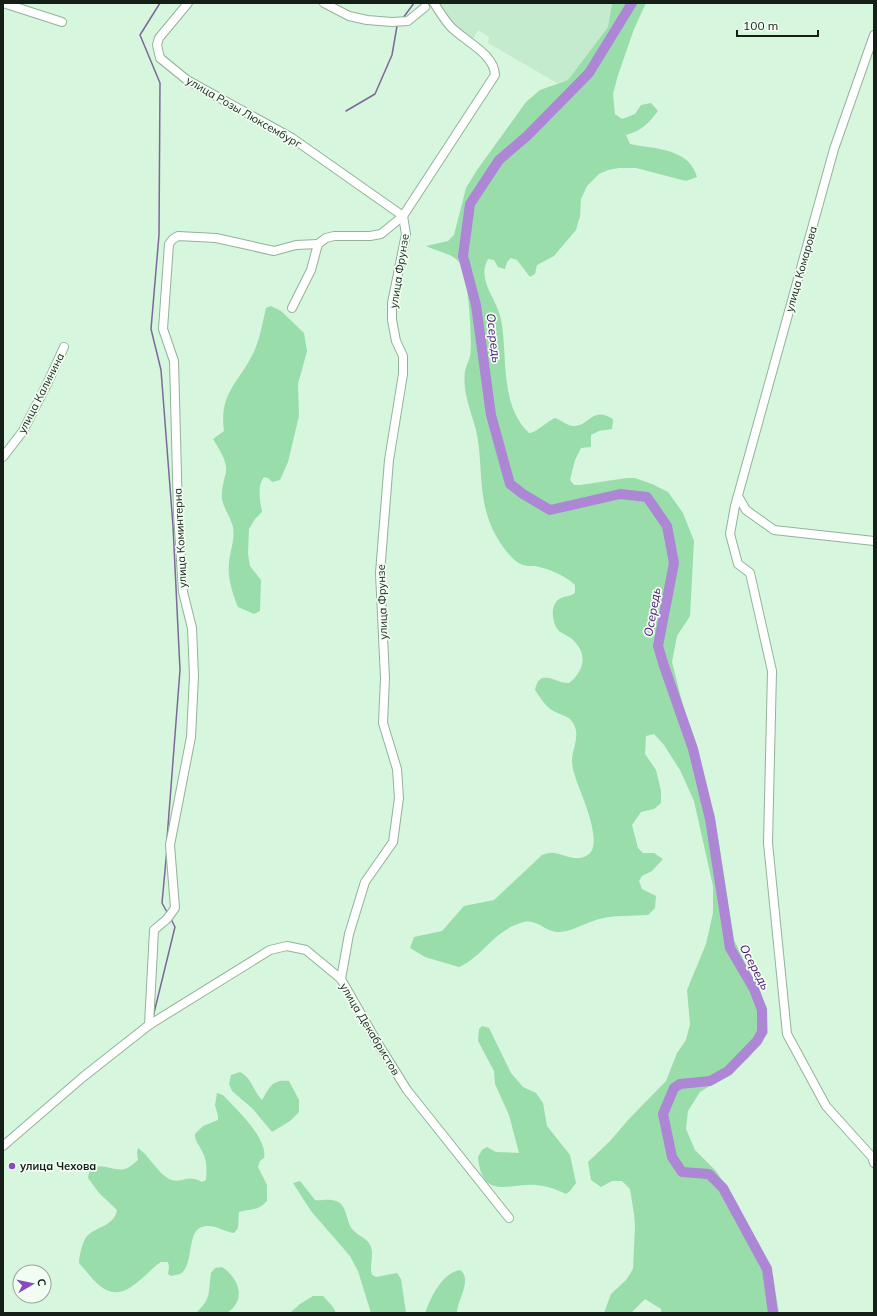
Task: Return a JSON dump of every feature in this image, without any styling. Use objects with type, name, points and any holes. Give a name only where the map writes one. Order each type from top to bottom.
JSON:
[{"type":"street","points":[[3,3],[62,22]]},
{"type":"street","name":"улица Розы Люксембург","points":[[188,3],[159,38],[157,45],[160,58],[187,80],[292,138],[403,216]]},
{"type":"street","points":[[324,3],[349,16],[367,20],[392,22],[408,21],[419,14],[425,7]]},
{"type":"street","points":[[292,308],[311,270],[318,244],[326,238],[334,236],[370,236],[381,234],[403,216],[495,75],[495,68],[490,60],[450,26],[434,3]]},
{"type":"street","name":"улица Комарова","points":[[874,35],[834,149],[735,506],[730,534],[738,564],[750,572],[772,671],[768,843],[787,1034],[826,1106],[872,1157],[874,1163]]},
{"type":"street","name":"улица Фрунзе","points":[[341,979],[349,934],[365,882],[393,842],[399,798],[398,769],[383,723],[385,678],[380,573],[389,460],[403,374],[403,356],[396,340],[392,320],[392,303],[406,234],[403,216]]},
{"type":"street","name":"улица Коминтерна","points":[[149,1025],[154,930],[175,908],[170,845],[190,737],[194,676],[192,628],[183,592],[178,521],[174,361],[163,329],[169,244],[173,238],[178,236],[216,238],[274,251],[296,245],[318,244]]},
{"type":"street","name":"улица Калинина","points":[[3,457],[23,431],[64,347]]},
{"type":"street","points":[[738,496],[746,510],[774,530],[874,541]]},
{"type":"street","name":"улица Декабристов","points":[[149,1025],[270,950],[288,946],[306,950],[341,979],[377,1042],[407,1090],[509,1218]]},
{"type":"street","points":[[3,1146],[83,1077],[149,1025]]},
{"type":"shaded area","points":[[439,3],[612,3],[608,27],[568,80],[557,83],[488,43],[489,37],[478,30],[473,39],[454,25]]},
{"type":"green space","points":[[612,3],[646,3],[634,29],[618,75],[613,94],[615,114],[622,119],[635,114],[641,105],[651,103],[658,111],[644,126],[626,135],[630,144],[660,149],[679,155],[687,160],[693,167],[697,177],[686,181],[636,168],[619,168],[608,170],[599,174],[587,186],[581,199],[580,216],[576,230],[554,256],[537,265],[535,274],[530,277],[517,260],[511,258],[507,262],[505,269],[498,267],[494,260],[488,259],[484,274],[488,289],[501,319],[506,379],[513,408],[519,422],[529,433],[532,433],[555,418],[572,426],[580,425],[592,417],[600,414],[613,419],[612,429],[599,431],[591,435],[591,447],[581,448],[575,460],[570,480],[574,485],[580,485],[635,478],[652,484],[668,492],[683,513],[694,541],[690,616],[677,636],[672,662],[715,817],[734,940],[767,1008],[768,1033],[749,1057],[734,1071],[700,1092],[688,1111],[686,1129],[695,1150],[716,1171],[731,1194],[760,1248],[773,1276],[779,1313],[661,1313],[661,1309],[645,1299],[631,1313],[604,1313],[611,1294],[626,1280],[633,1269],[635,1226],[634,1214],[630,1189],[622,1181],[612,1181],[601,1187],[591,1180],[588,1162],[610,1141],[666,1081],[677,1053],[686,1040],[690,1024],[687,990],[706,944],[713,913],[713,886],[694,801],[680,770],[664,745],[654,734],[646,736],[645,754],[656,770],[661,791],[661,803],[654,809],[641,812],[632,825],[638,848],[643,853],[654,853],[663,859],[652,871],[642,876],[639,881],[642,889],[656,896],[655,908],[648,915],[617,916],[594,920],[562,932],[549,930],[533,922],[524,922],[504,931],[468,962],[459,967],[425,957],[410,948],[414,937],[442,931],[464,906],[494,900],[542,855],[552,853],[572,858],[581,858],[589,854],[593,848],[593,830],[572,766],[572,756],[576,737],[575,728],[569,718],[549,708],[535,690],[540,679],[544,678],[569,683],[581,668],[583,657],[578,646],[571,638],[559,631],[553,620],[555,603],[564,597],[575,593],[575,585],[562,575],[535,566],[518,563],[503,547],[492,528],[486,512],[482,489],[478,442],[464,378],[470,356],[471,338],[468,297],[464,273],[462,266],[455,258],[426,246],[448,241],[454,235],[466,188],[477,170],[526,102],[540,90],[568,80],[608,27]]},
{"type":"green space","points":[[271,306],[281,311],[304,333],[307,351],[298,384],[299,416],[288,462],[280,480],[272,482],[268,478],[264,477],[262,480],[260,484],[260,503],[262,512],[255,519],[249,529],[248,554],[250,566],[261,580],[260,611],[254,614],[238,607],[231,586],[229,568],[233,541],[233,527],[222,499],[226,464],[213,439],[224,431],[223,417],[228,395],[252,356],[258,340],[266,308]]},
{"type":"green space","points":[[482,1026],[489,1028],[511,1073],[523,1087],[536,1093],[543,1103],[547,1126],[570,1155],[576,1183],[566,1194],[551,1188],[536,1185],[498,1187],[491,1185],[485,1180],[481,1171],[478,1157],[482,1150],[487,1147],[496,1152],[519,1153],[509,1115],[495,1084],[494,1071],[478,1041],[479,1029]]},
{"type":"green space","points":[[240,1072],[250,1081],[256,1093],[262,1100],[272,1085],[279,1081],[289,1081],[299,1100],[299,1112],[290,1121],[272,1132],[253,1109],[232,1091],[229,1084],[231,1075]]},
{"type":"green space","points":[[217,1093],[223,1095],[243,1116],[250,1124],[261,1142],[264,1150],[264,1158],[260,1161],[258,1167],[267,1185],[267,1201],[260,1207],[239,1212],[238,1228],[234,1233],[210,1226],[200,1228],[195,1232],[188,1263],[180,1274],[171,1276],[168,1274],[168,1262],[161,1262],[130,1288],[121,1292],[106,1290],[93,1279],[79,1263],[85,1239],[93,1232],[108,1224],[115,1216],[117,1210],[99,1193],[88,1178],[90,1171],[97,1166],[125,1169],[138,1160],[138,1148],[163,1175],[172,1180],[193,1179],[202,1182],[206,1180],[206,1161],[196,1141],[195,1134],[203,1126],[218,1120],[215,1105]]},
{"type":"green space","points":[[300,1181],[315,1200],[331,1200],[337,1201],[341,1204],[350,1226],[370,1244],[372,1254],[372,1275],[376,1277],[397,1273],[401,1279],[406,1313],[371,1313],[358,1271],[350,1256],[311,1211],[293,1183]]},
{"type":"green space","points":[[222,1267],[233,1277],[236,1283],[239,1296],[237,1302],[227,1313],[196,1313],[207,1299],[211,1273],[215,1268]]},
{"type":"green space","points":[[460,1270],[464,1274],[465,1284],[457,1313],[425,1313],[430,1300],[438,1287],[448,1276]]},
{"type":"green space","points":[[313,1296],[323,1296],[333,1307],[336,1313],[290,1313],[300,1304]]},
{"type":"waterway","points":[[160,3],[140,35],[160,83],[159,235],[151,329],[161,370],[173,526],[180,670],[167,839]]},
{"type":"waterway","points":[[403,18],[414,3]]},
{"type":"waterway","name":"Осередь","points":[[632,3],[589,73],[527,136],[499,160],[470,204],[463,256],[476,305],[491,415],[510,484],[523,494],[550,510],[620,494],[647,497],[667,526],[674,563],[658,646],[693,749],[710,819],[730,948],[754,989],[762,1010],[762,1032],[757,1041],[728,1071],[710,1081],[680,1084],[674,1088],[663,1114],[672,1157],[682,1172],[709,1174],[723,1188],[767,1269],[773,1313]]},
{"type":"waterway","points":[[346,111],[375,94],[392,55],[397,26]]},
{"type":"waterway","points":[[167,849],[162,903],[168,914]]},
{"type":"waterway","points":[[153,1017],[175,927],[171,919]]},
{"type":"place","name":"улица Чехова","points":[[12,1166]]}]
